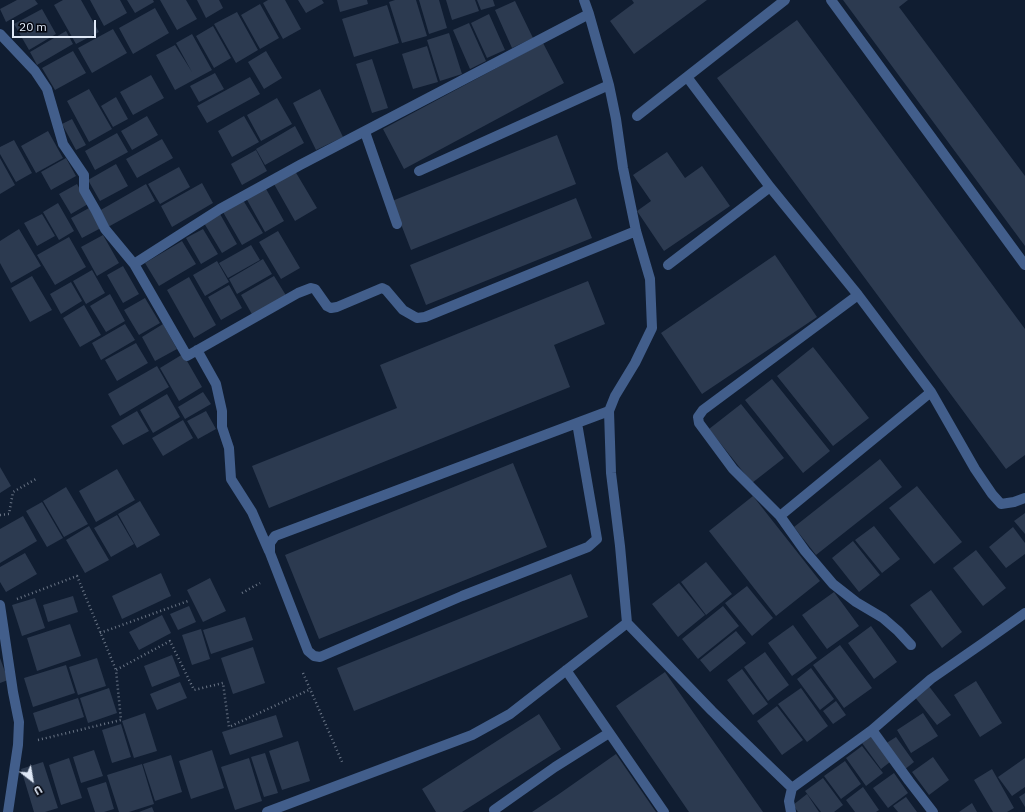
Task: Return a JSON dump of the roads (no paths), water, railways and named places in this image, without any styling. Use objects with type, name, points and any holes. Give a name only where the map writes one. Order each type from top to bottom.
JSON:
[{"type":"street","points":[[584,0],[609,85],[616,119],[623,168],[636,231],[650,279],[652,328],[635,363],[615,396],[610,411],[611,473],[620,546],[627,623],[712,711],[792,788]]},
{"type":"street","points":[[637,116],[785,0]]},
{"type":"street","points":[[831,0],[1025,265]]},
{"type":"street","points":[[134,264],[220,208],[589,14]]},
{"type":"street","points":[[0,34],[35,71],[47,89],[63,144],[84,174],[84,190],[105,229],[134,264],[187,356],[298,293],[311,288],[315,289],[331,308],[337,307],[382,288],[386,290],[396,304],[403,310],[417,318],[636,231]]},
{"type":"street","points":[[686,77],[770,186],[858,295],[931,392],[975,469],[992,494],[1001,504],[1025,498]]},
{"type":"street","points":[[419,171],[609,85]]},
{"type":"street","points":[[365,132],[397,224]]},
{"type":"street","points":[[668,265],[770,186]]},
{"type":"street","points":[[858,295],[702,410],[698,417],[699,423],[733,469],[780,516],[805,551],[833,584],[856,602],[883,618],[911,645]]},
{"type":"street","points":[[197,350],[216,384],[222,411],[222,427],[229,448],[231,478],[252,512],[270,553],[308,651],[314,656],[320,657],[462,596],[588,547],[597,539],[577,423]]},
{"type":"street","points":[[780,516],[931,392]]},
{"type":"street","points":[[270,553],[270,543],[275,536],[610,411]]},
{"type":"street","points":[[0,606],[19,722],[18,745],[8,812]]},
{"type":"street","points":[[791,812],[789,801],[792,788],[872,730],[931,679],[983,644],[1025,613]]},
{"type":"street","points":[[268,812],[290,808],[472,735],[510,714],[627,623]]},
{"type":"street","points":[[566,670],[664,812]]},
{"type":"street","points":[[872,730],[909,781],[934,812]]},
{"type":"street","points":[[493,811],[555,767],[609,733]]}]
